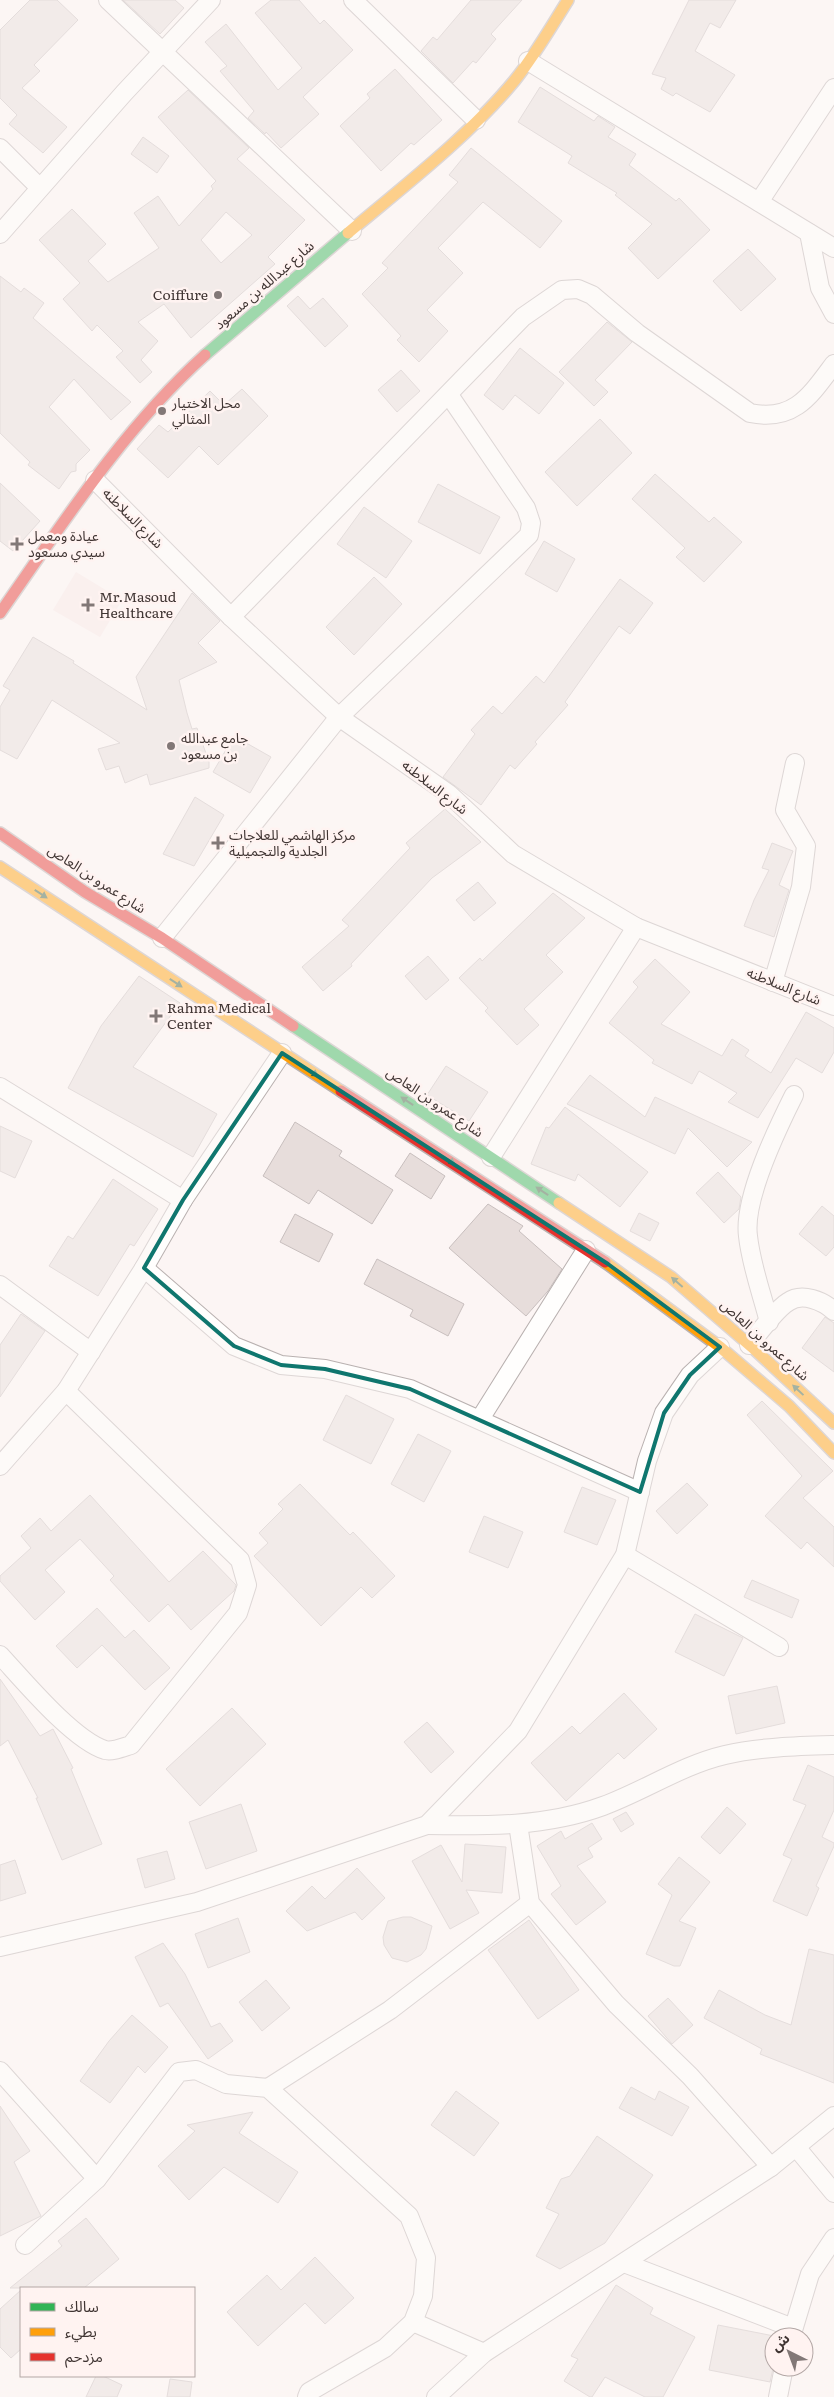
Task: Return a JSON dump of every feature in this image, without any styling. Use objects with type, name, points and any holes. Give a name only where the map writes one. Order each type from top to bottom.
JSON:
[{"type":"street","points":[[108,0],[163,50],[352,231]]},
{"type":"street","points":[[0,234],[163,50],[211,0]]},
{"type":"street","points":[[353,0],[476,120]]},
{"type":"street","name":"شارع عبدالله بن مسعود","points":[[0,612],[119,446],[145,416],[198,362],[352,231],[476,120],[506,90],[528,61],[568,0]]},
{"type":"street","points":[[528,61],[834,248]]},
{"type":"street","points":[[759,202],[834,88]]},
{"type":"street","points":[[0,148],[40,188]]},
{"type":"street","points":[[809,232],[820,288],[834,314]]},
{"type":"street","points":[[231,617],[523,317],[562,290],[578,290],[592,295],[637,333],[750,414],[767,417],[793,410],[812,394],[834,364]]},
{"type":"street","points":[[162,938],[338,717],[529,535],[531,523],[526,508],[449,395]]},
{"type":"street","name":"شارع السلاطنه","points":[[95,480],[231,617],[338,717],[448,794],[513,854],[636,927],[834,1006]]},
{"type":"street","points":[[774,982],[801,888],[806,846],[786,810],[795,763]]},
{"type":"street","name":"شارع عمرو بن العاص","points":[[0,833],[85,892],[162,938],[671,1277],[834,1423]]},
{"type":"street","points":[[0,867],[282,1053],[608,1264],[720,1347],[789,1406],[834,1453]]},
{"type":"street","points":[[491,1157],[636,927]]},
{"type":"street","points":[[0,1466],[66,1391],[144,1268],[183,1200],[282,1053]]},
{"type":"street","points":[[0,1087],[183,1200]]},
{"type":"street","points":[[769,1322],[748,1236],[748,1220],[756,1187],[778,1128],[794,1095]]},
{"type":"street","points":[[480,1419],[586,1250]]},
{"type":"street","points":[[144,1268],[234,1346],[281,1365],[325,1369],[410,1389],[640,1492]]},
{"type":"street","points":[[0,1285],[91,1352]]},
{"type":"street","points":[[749,1345],[788,1302],[799,1298],[824,1302],[834,1311]]},
{"type":"street","points":[[427,1825],[518,1731],[625,1555],[648,1461],[664,1413],[690,1374],[720,1347]]},
{"type":"street","points":[[0,1656],[67,1724],[88,1742],[107,1751],[132,1745],[238,1614],[247,1585],[240,1560],[66,1391]]},
{"type":"street","points":[[625,1555],[779,1647]]},
{"type":"street","points":[[0,1947],[197,1902],[427,1825],[518,1824],[602,1806],[663,1778],[725,1755],[796,1746],[834,1745]]},
{"type":"street","points":[[518,1824],[530,1903],[616,2004],[690,2076],[771,2167]]},
{"type":"street","points":[[268,2088],[390,2010],[530,1903]]},
{"type":"street","points":[[25,2245],[96,2179],[179,2072],[196,2070],[226,2084],[268,2088],[409,2216],[426,2258],[423,2296],[414,2322],[385,2348],[306,2395]]},
{"type":"street","points":[[0,2071],[96,2179]]},
{"type":"street","points":[[436,2397],[484,2353],[771,2167],[834,2116]]},
{"type":"street","points":[[796,2147],[834,2193]]},
{"type":"street","points":[[794,2327],[810,2274],[834,2238]]},
{"type":"street","points":[[624,2263],[780,2327]]},
{"type":"street","points":[[414,2322],[484,2353]]},
{"type":"street","points":[[778,2397],[782,2377]]},
{"type":"highlighted area","points":[[282,1053],[608,1264],[720,1347],[690,1375],[664,1413],[640,1492],[410,1389],[325,1369],[281,1365],[234,1346],[144,1268],[183,1200]]},
{"type":"shaded area","name":"Mr.Masoud Healthcare","points":[[76,572],[122,600],[100,637],[53,610]]},
{"type":"building","points":[[30,0],[57,0],[78,20],[34,65],[40,71],[22,88],[67,127],[43,153],[9,124],[17,115],[0,98],[0,30]]},
{"type":"building","points":[[123,0],[175,0],[184,8],[160,34]]},
{"type":"building","points":[[271,0],[299,0],[320,24],[324,20],[353,50],[303,97],[319,114],[281,148],[266,132],[265,134],[248,118],[254,111],[220,71],[227,66],[205,42],[226,24],[278,90],[302,68],[255,13]]},
{"type":"building","points":[[471,0],[522,0],[491,34],[496,39],[476,63],[473,61],[453,83],[421,51],[433,37],[437,40]]},
{"type":"building","points":[[689,0],[736,0],[720,28],[710,23],[695,51],[735,75],[710,112],[676,93],[673,96],[661,89],[666,78],[652,74]]},
{"type":"building","points":[[395,69],[442,120],[414,145],[411,143],[381,171],[340,126],[370,98],[367,94]]},
{"type":"building","points":[[540,87],[594,121],[598,116],[615,127],[608,137],[636,154],[629,165],[676,201],[679,198],[710,230],[658,279],[628,248],[652,224],[615,195],[617,193],[568,163],[572,156],[518,122]]},
{"type":"building","points":[[188,90],[249,148],[237,159],[305,220],[268,257],[275,264],[191,338],[164,304],[138,322],[158,341],[141,360],[152,372],[140,383],[116,357],[123,351],[97,325],[92,331],[63,299],[80,283],[39,240],[72,209],[106,244],[88,261],[108,282],[159,248],[134,213],[158,196],[179,226],[213,189],[211,186],[216,181],[158,117]],"holes":[[[226,212],[252,235],[221,263],[201,240]]]},
{"type":"building","points":[[143,137],[169,156],[157,173],[131,154]]},
{"type":"building","points":[[471,148],[562,221],[540,248],[483,202],[438,248],[463,273],[427,310],[448,331],[419,362],[397,340],[401,336],[362,294],[388,268],[382,263],[458,182],[449,175]]},
{"type":"building","points":[[748,249],[776,279],[741,311],[713,281]]},
{"type":"building","points":[[0,276],[21,292],[24,288],[44,303],[33,318],[131,402],[111,420],[74,379],[49,407],[90,450],[76,464],[76,471],[71,472],[59,489],[28,465],[30,462],[0,433]]},
{"type":"building","points":[[298,296],[310,309],[323,298],[348,326],[325,347],[287,306]]},
{"type":"building","points":[[607,322],[632,342],[595,380],[608,392],[594,406],[559,372]]},
{"type":"building","points":[[520,348],[564,383],[539,414],[515,395],[503,410],[484,395]]},
{"type":"building","points":[[401,370],[420,391],[397,412],[378,390]]},
{"type":"building","points":[[242,389],[268,416],[218,465],[199,446],[168,478],[137,449],[159,425],[168,432],[210,391],[224,405]]},
{"type":"building","points":[[600,419],[632,453],[577,506],[545,472]]},
{"type":"building","points":[[655,474],[709,522],[714,517],[742,542],[704,582],[676,557],[685,548],[632,499]]},
{"type":"building","points":[[0,483],[40,521],[13,551],[0,541]]},
{"type":"building","points":[[438,484],[500,517],[480,554],[418,522]]},
{"type":"building","points":[[364,507],[412,541],[386,578],[337,544]]},
{"type":"building","points":[[544,541],[575,559],[557,592],[525,574]]},
{"type":"building","points":[[374,577],[402,604],[354,655],[326,627]]},
{"type":"building","points":[[620,579],[653,603],[630,634],[619,626],[565,702],[568,705],[535,742],[537,744],[515,769],[510,765],[481,805],[443,777],[475,734],[471,730],[493,706],[502,714],[536,676],[544,683]]},
{"type":"building","points":[[192,593],[220,621],[198,643],[217,662],[179,680],[192,729],[197,728],[209,762],[209,768],[150,785],[147,774],[125,783],[119,766],[106,770],[98,749],[120,743],[52,700],[17,759],[0,750],[0,707],[10,690],[3,686],[33,637],[74,661],[73,663],[147,710],[136,677]]},
{"type":"building","points":[[234,736],[271,757],[250,793],[213,772]]},
{"type":"building","points":[[195,797],[224,815],[194,866],[163,854]]},
{"type":"building","points":[[445,809],[481,842],[432,878],[351,964],[352,966],[323,991],[302,967],[349,926],[342,920],[410,848],[406,843]]},
{"type":"building","points":[[772,843],[793,851],[779,885],[789,890],[774,937],[744,926],[769,870],[762,868]]},
{"type":"building","points":[[478,882],[496,903],[474,921],[456,900]]},
{"type":"building","points":[[553,893],[585,918],[546,955],[563,972],[524,1009],[539,1025],[517,1045],[485,1011],[488,1008],[459,978],[480,958],[482,961]]},
{"type":"building","points":[[428,956],[449,980],[426,1000],[405,976]]},
{"type":"building","points":[[655,959],[690,992],[661,1024],[722,1056],[732,1039],[749,1050],[745,1056],[771,1073],[806,1012],[834,1028],[834,1052],[822,1073],[796,1058],[758,1118],[728,1102],[737,1093],[699,1071],[692,1084],[652,1063],[654,1060],[609,1023],[638,987],[633,982]]},
{"type":"building","points":[[139,976],[180,1003],[133,1067],[217,1114],[193,1157],[68,1088],[101,1026]]},
{"type":"building","points":[[446,1066],[488,1092],[469,1121],[427,1095]]},
{"type":"building","points":[[590,1075],[645,1117],[655,1097],[752,1142],[727,1167],[688,1128],[675,1154],[567,1104]]},
{"type":"building","points":[[565,1107],[648,1172],[620,1207],[578,1174],[575,1181],[531,1164],[546,1127],[549,1128]]},
{"type":"building","points":[[295,1122],[342,1151],[339,1156],[393,1190],[372,1224],[318,1190],[309,1204],[263,1176]]},
{"type":"building","points":[[0,1126],[32,1141],[15,1178],[0,1171]]},
{"type":"building","points":[[410,1153],[445,1176],[431,1199],[395,1176]]},
{"type":"building","points":[[718,1172],[741,1197],[739,1209],[724,1223],[696,1193]]},
{"type":"building","points":[[113,1179],[158,1209],[134,1246],[130,1244],[98,1296],[49,1266],[68,1236],[73,1239]]},
{"type":"building","points":[[488,1204],[523,1226],[519,1231],[562,1269],[548,1291],[526,1316],[449,1248]]},
{"type":"building","points":[[822,1206],[834,1216],[834,1247],[826,1256],[799,1234]]},
{"type":"building","points":[[639,1213],[659,1223],[650,1241],[630,1231]]},
{"type":"building","points":[[295,1214],[333,1234],[319,1262],[280,1242]]},
{"type":"building","points":[[377,1259],[464,1304],[448,1336],[410,1316],[413,1310],[364,1284]]},
{"type":"building","points":[[21,1314],[45,1331],[0,1397],[0,1345]]},
{"type":"building","points":[[825,1317],[834,1323],[834,1372],[802,1348]]},
{"type":"building","points":[[346,1395],[394,1419],[371,1464],[323,1440]]},
{"type":"building","points":[[762,1401],[833,1471],[803,1498],[834,1527],[834,1567],[807,1542],[801,1549],[765,1516],[802,1476],[747,1415]]},
{"type":"building","points":[[418,1434],[451,1451],[424,1502],[391,1484]]},
{"type":"building","points":[[687,1483],[708,1505],[677,1534],[656,1511]]},
{"type":"building","points":[[300,1484],[350,1535],[353,1532],[395,1576],[372,1598],[361,1587],[321,1626],[254,1556],[268,1543],[259,1533],[283,1509],[278,1504]]},
{"type":"building","points":[[582,1487],[616,1500],[597,1545],[564,1532]]},
{"type":"building","points":[[90,1495],[169,1582],[203,1551],[236,1585],[234,1591],[191,1630],[168,1604],[149,1622],[110,1580],[114,1576],[80,1539],[45,1570],[65,1592],[35,1620],[0,1581],[0,1576],[31,1548],[21,1536],[40,1518],[51,1531]]},
{"type":"building","points":[[484,1516],[523,1532],[508,1568],[469,1552]]},
{"type":"building","points":[[752,1580],[799,1600],[792,1618],[744,1597]]},
{"type":"building","points":[[97,1608],[125,1638],[134,1630],[170,1668],[145,1690],[102,1645],[77,1668],[56,1646]]},
{"type":"building","points":[[695,1614],[743,1638],[724,1676],[675,1652]]},
{"type":"building","points":[[0,1679],[40,1736],[53,1729],[73,1768],[71,1769],[102,1844],[62,1860],[36,1798],[38,1798],[8,1740],[0,1746]]},
{"type":"building","points":[[777,1686],[785,1723],[736,1734],[728,1696]]},
{"type":"building","points":[[624,1693],[657,1729],[624,1759],[618,1753],[566,1801],[531,1763],[572,1726],[580,1734]]},
{"type":"building","points":[[232,1708],[266,1744],[200,1806],[166,1769]]},
{"type":"building","points":[[427,1722],[454,1752],[431,1773],[404,1742]]},
{"type":"building","points":[[808,1765],[834,1777],[834,1810],[822,1837],[834,1843],[834,1846],[816,1886],[819,1888],[807,1916],[773,1901],[792,1859],[783,1855],[806,1805],[793,1800]]},
{"type":"building","points":[[241,1804],[257,1851],[206,1869],[189,1822]]},
{"type":"building","points":[[727,1807],[746,1824],[720,1854],[701,1837]]},
{"type":"building","points":[[626,1812],[634,1824],[621,1832],[613,1819]]},
{"type":"building","points":[[592,1823],[602,1839],[588,1848],[593,1857],[577,1866],[606,1902],[576,1925],[551,1894],[561,1886],[537,1846],[561,1831],[565,1839]]},
{"type":"building","points":[[465,1844],[506,1847],[502,1893],[466,1890],[479,1913],[450,1929],[412,1861],[441,1845],[462,1882]]},
{"type":"building","points":[[167,1851],[175,1879],[145,1888],[137,1859]]},
{"type":"building","points":[[679,1857],[710,1882],[679,1921],[696,1928],[680,1966],[674,1966],[646,1954],[672,1895],[658,1884]]},
{"type":"building","points":[[15,1860],[26,1893],[0,1901],[0,1865]]},
{"type":"building","points":[[357,1868],[385,1898],[362,1920],[355,1912],[307,1931],[286,1911],[312,1886],[325,1899]]},
{"type":"building","points":[[411,1917],[432,1926],[426,1949],[421,1955],[407,1962],[392,1958],[384,1945],[383,1937],[388,1921]]},
{"type":"building","points":[[238,1918],[250,1952],[208,1968],[195,1934]]},
{"type":"building","points":[[529,1920],[579,1990],[538,2019],[488,1950]]},
{"type":"building","points":[[163,1943],[185,1974],[211,2027],[220,2023],[233,2041],[208,2059],[168,2003],[160,2007],[135,1957]]},
{"type":"building","points":[[809,1949],[834,1955],[834,2083],[760,2054],[762,2049],[704,2018],[719,1990],[765,2015],[791,2025]]},
{"type":"building","points":[[266,1980],[290,2008],[262,2031],[239,2002]]},
{"type":"building","points":[[668,1998],[693,2025],[672,2044],[648,2016]]},
{"type":"building","points":[[132,2015],[168,2047],[145,2073],[138,2066],[110,2103],[80,2081],[109,2041]]},
{"type":"building","points":[[631,2087],[655,2100],[659,2091],[689,2107],[672,2136],[619,2108]]},
{"type":"building","points":[[456,2091],[499,2123],[474,2156],[431,2125]]},
{"type":"building","points":[[0,2106],[30,2151],[14,2162],[41,2216],[0,2236]]},
{"type":"building","points":[[253,2112],[239,2133],[298,2172],[278,2203],[224,2167],[189,2200],[158,2166],[195,2131],[187,2125]]},
{"type":"building","points":[[597,2136],[653,2175],[605,2243],[560,2269],[536,2256],[559,2214],[546,2208],[561,2179],[570,2176]]},
{"type":"building","points":[[86,2218],[119,2259],[85,2287],[10,2288],[62,2246],[58,2241]]},
{"type":"building","points":[[315,2257],[354,2298],[325,2324],[305,2303],[258,2346],[227,2312],[267,2275],[281,2290]]},
{"type":"building","points":[[616,2285],[653,2308],[650,2314],[695,2337],[663,2397],[645,2397],[605,2377],[592,2397],[590,2397],[564,2381],[578,2359],[571,2356]]},
{"type":"building","points":[[20,2291],[20,2350],[11,2358],[0,2347],[0,2309]]},
{"type":"building","points":[[718,2325],[764,2334],[764,2377],[771,2377],[770,2382],[709,2370]]},
{"type":"building","points":[[96,2377],[105,2377],[122,2385],[117,2397],[86,2397]]},
{"type":"building","points":[[170,2379],[192,2382],[190,2397],[167,2397]]},
{"type":"traffic: fast","points":[[205,355],[348,233]]},
{"type":"traffic: fast","points":[[293,1026],[559,1203]]},
{"type":"traffic: slow","points":[[348,233],[457,141],[497,101],[529,61],[568,0]]},
{"type":"traffic: slow","points":[[0,867],[341,1091]]},
{"type":"traffic: slow","points":[[559,1203],[671,1277],[752,1347],[834,1423]]},
{"type":"traffic: slow","points":[[605,1262],[720,1347],[789,1406],[834,1453]]},
{"type":"traffic: jam","points":[[0,613],[71,511],[121,445],[147,414],[205,355]]},
{"type":"traffic: jam","points":[[0,833],[85,892],[162,938],[293,1026]]},
{"type":"traffic: jam","points":[[341,1091],[605,1262]]},
{"type":"place","name":"Coiffure","points":[[218,295]]},
{"type":"place","name":"محل الاختيار المثالي","points":[[162,411]]},
{"type":"place","name":"عيادة ومعمل سيدي مسعود","points":[[17,544]]},
{"type":"place","name":"Mr.Masoud Healthcare","points":[[88,605]]},
{"type":"place","name":"جامع عبدالله بن مسعود","points":[[171,746]]},
{"type":"place","name":"مركز الهاشمي للعلاجات الجلدية والتجميلية","points":[[218,843]]},
{"type":"place","name":"Rahma Medical Center","points":[[156,1016]]}]
